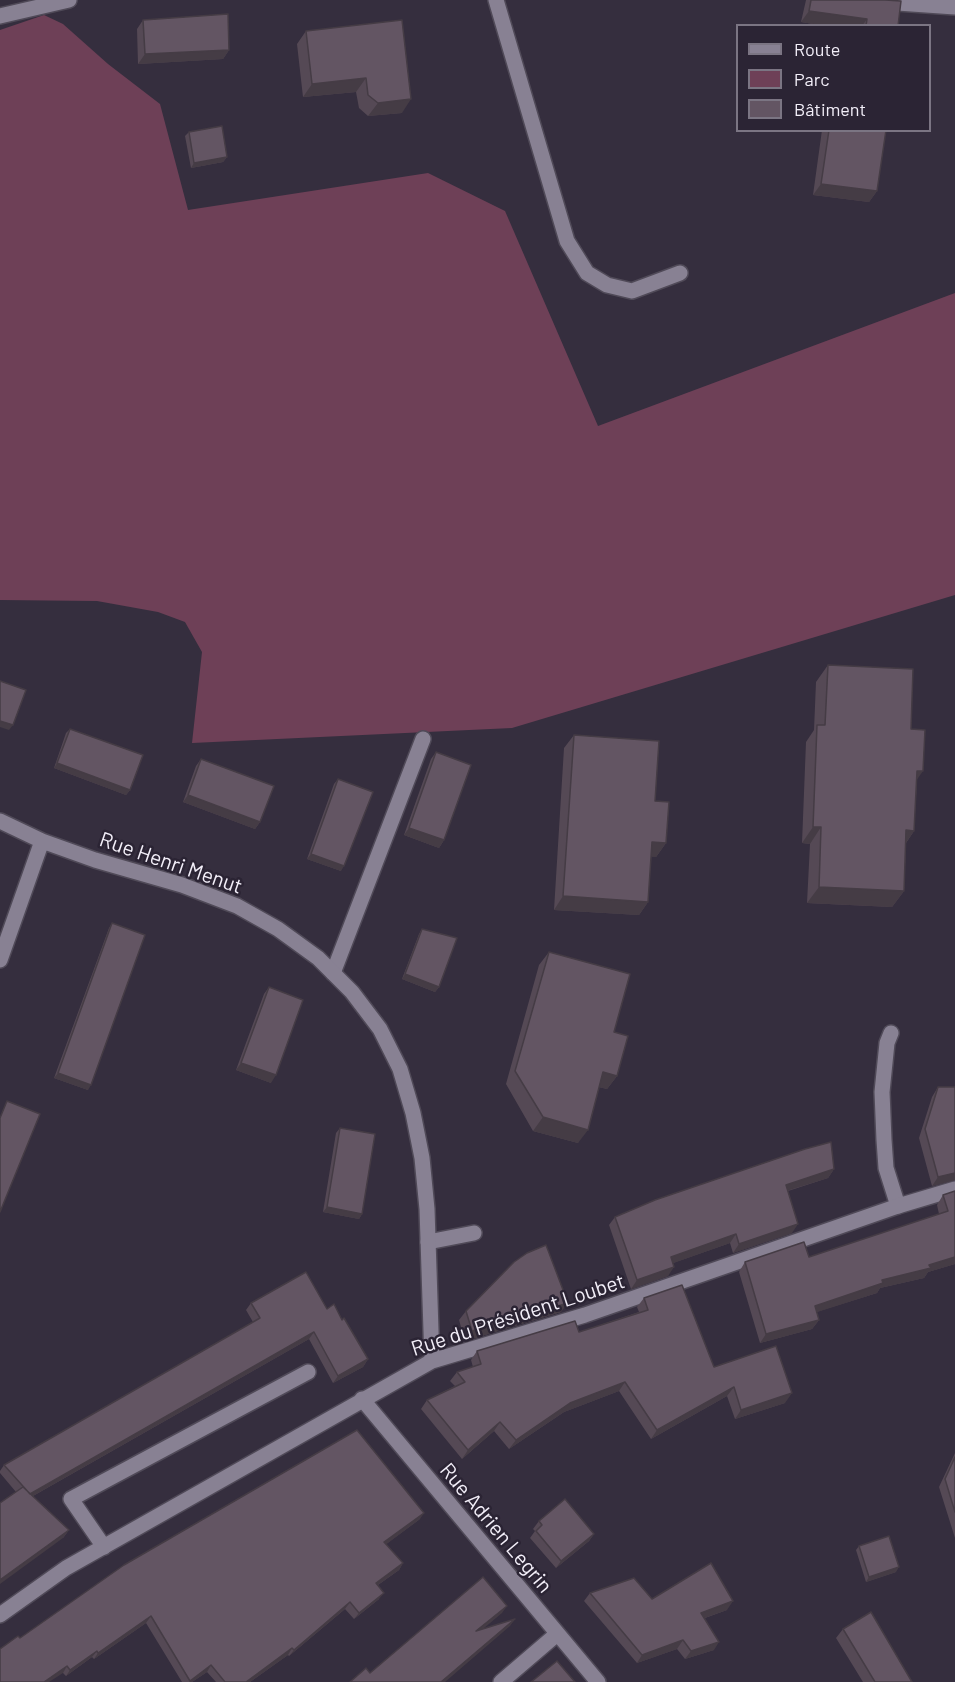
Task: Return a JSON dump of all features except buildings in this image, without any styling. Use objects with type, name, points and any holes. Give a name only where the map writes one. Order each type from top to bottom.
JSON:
[{"type":"street","points":[[0,16],[69,0]]},
{"type":"street","points":[[496,0],[567,241],[587,273],[608,285],[632,291],[680,273]]},
{"type":"street","points":[[854,0],[955,7]]},
{"type":"street","points":[[333,973],[423,739]]},
{"type":"street","name":"Rue Henri Menut","points":[[0,821],[42,841],[95,860],[182,885],[237,906],[278,929],[318,958],[352,992],[380,1029],[400,1069],[423,1158],[432,1361]]},
{"type":"street","points":[[0,960],[42,841]]},
{"type":"street","points":[[891,1033],[887,1043],[882,1092],[886,1168],[898,1206]]},
{"type":"street","name":"Rue du Président Loubet","points":[[0,1615],[66,1568],[432,1361],[585,1316],[898,1206],[955,1190]]},
{"type":"street","points":[[428,1242],[474,1233]]},
{"type":"street","points":[[104,1547],[71,1499],[308,1372]]},
{"type":"street","name":"Rue Adrien Legrin","points":[[362,1399],[598,1682]]},
{"type":"street","points":[[501,1682],[557,1634]]},
{"type":"green space","points":[[44,15],[63,24],[108,64],[160,104],[188,210],[428,173],[505,211],[598,426],[955,293],[955,595],[512,728],[192,743],[202,652],[185,622],[158,612],[97,601],[0,600],[0,30]]}]
